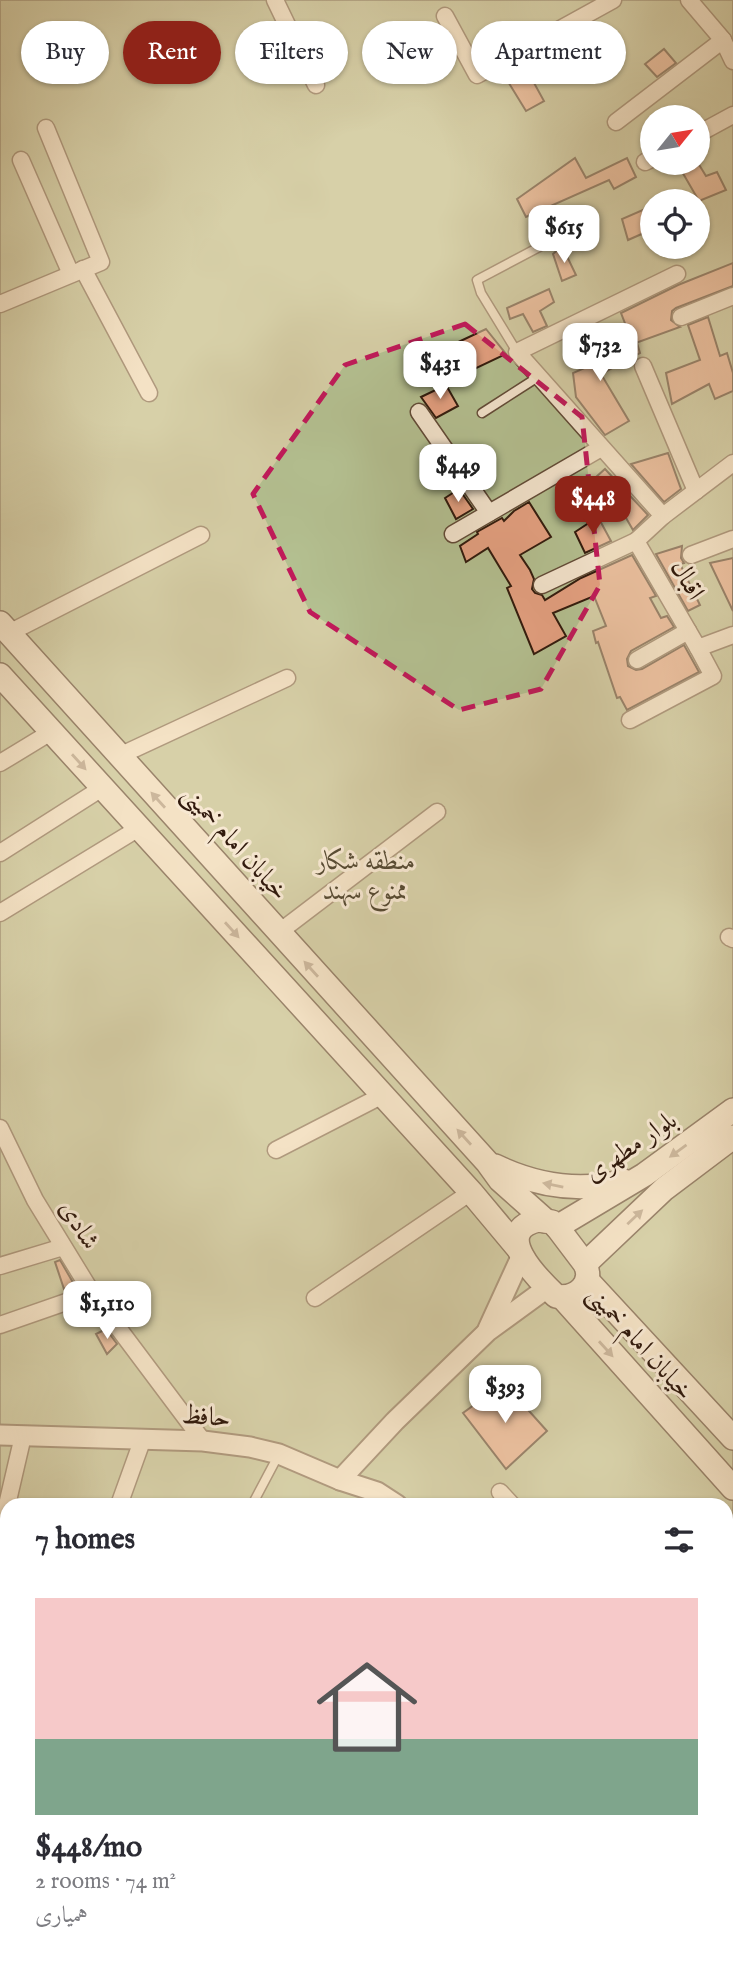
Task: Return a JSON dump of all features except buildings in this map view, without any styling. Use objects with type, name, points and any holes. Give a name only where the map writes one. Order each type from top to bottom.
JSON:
[{"type":"main road","name":"خیابان امام خمینی","points":[[5,628],[487,1162],[500,1180],[552,1224],[586,1272],[733,1438]]},
{"type":"main road","points":[[0,675],[471,1192],[519,1252]]},
{"type":"main road","name":"بلوار مطهری","points":[[519,1252],[520,1232],[524,1226],[531,1222],[552,1224],[644,1175],[733,1110]]},
{"type":"main road","name":"بلوار مطهری","points":[[554,1292],[577,1294],[586,1272],[664,1189],[733,1138]]},
{"type":"main road","points":[[487,1162],[524,1180],[564,1188],[605,1186],[644,1175]]},
{"type":"main road","name":"خیابان امام خمینی","points":[[519,1252],[733,1488]]},
{"type":"street","points":[[275,0],[316,85]]},
{"type":"street","points":[[445,16],[477,75],[613,0]]},
{"type":"street","points":[[689,0],[723,40],[733,61]]},
{"type":"street","points":[[616,122],[723,40]]},
{"type":"street","points":[[710,127],[733,115]]},
{"type":"street","points":[[0,304],[101,262],[46,128]]},
{"type":"street","points":[[21,160],[77,272],[149,393]]},
{"type":"street","points":[[663,516],[517,352],[677,274]]},
{"type":"street","points":[[681,317],[733,296]]},
{"type":"street","points":[[643,366],[696,491]]},
{"type":"street","points":[[419,412],[489,513]]},
{"type":"street","points":[[453,534],[601,449]]},
{"type":"street","points":[[542,585],[635,541],[663,516],[733,463]]},
{"type":"street","points":[[5,628],[201,535]]},
{"type":"street","points":[[691,555],[733,539]]},
{"type":"street","name":"اقبال","points":[[630,720],[713,676],[635,541]]},
{"type":"street","points":[[637,660],[688,631]]},
{"type":"street","points":[[698,648],[733,635]]},
{"type":"street","points":[[118,756],[287,678]]},
{"type":"street","points":[[0,763],[51,732]]},
{"type":"street","points":[[0,853],[102,788]]},
{"type":"street","points":[[278,933],[437,812]]},
{"type":"street","points":[[0,913],[139,828]]},
{"type":"street","points":[[276,1150],[383,1095]]},
{"type":"street","name":"شادی","points":[[0,1128],[35,1200],[92,1293],[203,1441]]},
{"type":"street","points":[[315,1298],[471,1192]]},
{"type":"street","points":[[0,1266],[63,1247]]},
{"type":"street","points":[[488,1331],[519,1252]]},
{"type":"street","points":[[340,1479],[395,1421],[488,1331],[554,1292]]},
{"type":"street","points":[[0,1325],[92,1293]]},
{"type":"street","name":"حافظ","points":[[0,1435],[203,1441],[279,1454],[382,1498]]},
{"type":"street","points":[[9,1498],[23,1436]]},
{"type":"street","points":[[122,1498],[142,1441]]},
{"type":"street","points":[[500,1492],[506,1498]]},
{"type":"lane","points":[[517,352],[481,293],[477,280],[592,219]]},
{"type":"lane","points":[[482,412],[538,377]]},
{"type":"lane","points":[[256,1498],[279,1454]]},
{"type":"highlighted area","points":[[465,324],[582,417],[600,585],[541,689],[459,710],[310,612],[253,494],[345,365]]},
{"type":"green space","name":"منطقه شکار ممنوع سهند","points":[[0,0],[733,0],[733,1498],[0,1498]]}]
